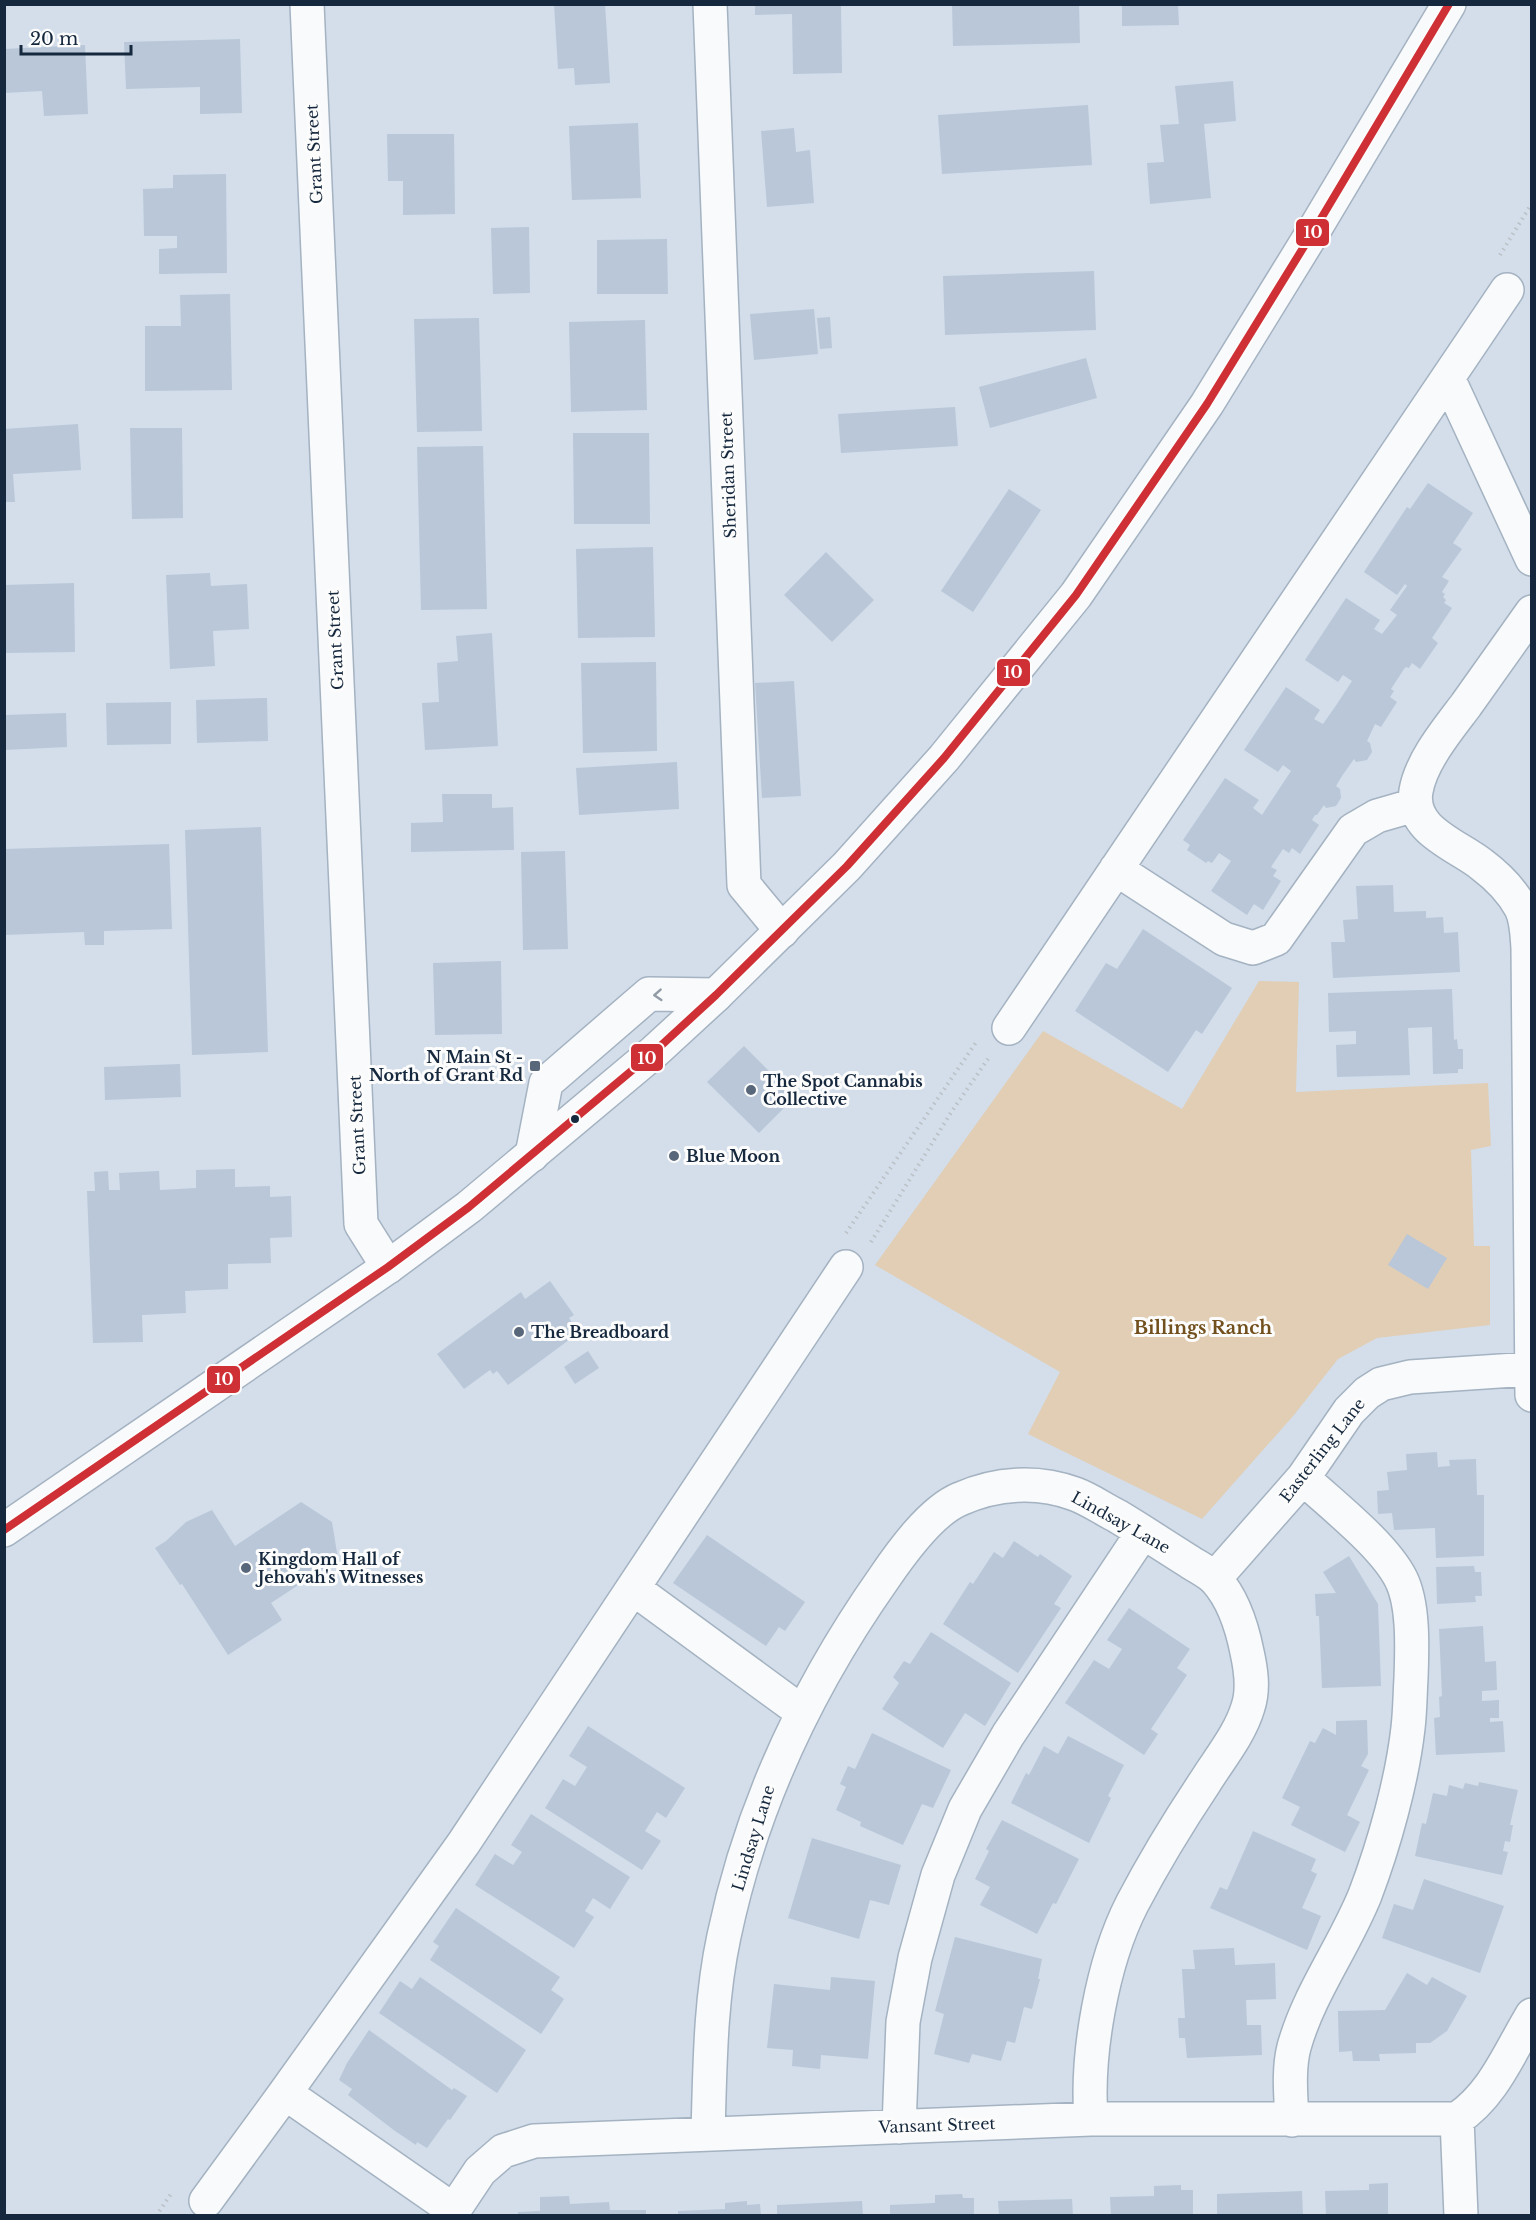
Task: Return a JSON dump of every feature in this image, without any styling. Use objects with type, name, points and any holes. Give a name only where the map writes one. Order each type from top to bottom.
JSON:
[{"type":"street","name":"Grant Street","points":[[307,4],[361,1224],[387,1267]]},
{"type":"street","name":"Sheridan Street","points":[[710,4],[744,885],[782,931]]},
{"type":"street","points":[[4,1530],[387,1267],[469,1207],[654,1052],[848,866],[944,758],[1076,595],[1207,404],[1449,4]]},
{"type":"street","points":[[994,1032],[1116,869],[1507,290]]},
{"type":"street","points":[[1448,378],[1532,559]]},
{"type":"street","points":[[1531,1382],[1528,948],[1525,922],[1521,909],[1504,884],[1480,863],[1423,823],[1415,805],[1416,791],[1434,750],[1532,612]]},
{"type":"street","points":[[1116,869],[1224,939],[1253,948],[1276,939],[1353,830],[1377,816],[1415,805]]},
{"type":"street","points":[[532,1155],[546,1083],[649,994],[716,995]]},
{"type":"street","points":[[206,2201],[463,1844],[634,1589],[844,1253]]},
{"type":"street","name":"Easterling Lane","points":[[1215,1578],[1303,1478],[1349,1411],[1367,1393],[1381,1384],[1410,1377],[1531,1382]]},
{"type":"street","points":[[1292,2120],[1291,2082],[1294,2050],[1303,2020],[1358,1912],[1379,1855],[1408,1728],[1412,1651],[1408,1608],[1402,1581],[1388,1558],[1303,1478]]},
{"type":"street","name":"Lindsay Lane","points":[[708,2133],[712,2015],[724,1937],[743,1862],[770,1782],[802,1712],[842,1642],[902,1552],[924,1527],[955,1500],[986,1490],[1018,1484],[1047,1486],[1078,1494],[1215,1578],[1232,1604],[1242,1629],[1252,1680],[1249,1706],[1235,1736],[1151,1870],[1130,1908],[1114,1949],[1102,1994],[1091,2061],[1089,2091],[1091,2119]]},
{"type":"street","points":[[899,2127],[903,2022],[915,1958],[938,1875],[956,1831],[1008,1735],[1143,1532]]},
{"type":"street","points":[[634,1589],[802,1712]]},
{"type":"street","points":[[1461,2216],[1457,2119],[1474,2108],[1488,2092],[1532,2015]]},
{"type":"street","points":[[285,2093],[451,2212]]},
{"type":"street","name":"Vansant Street","points":[[451,2212],[480,2171],[504,2151],[534,2140],[1091,2119],[1457,2119]]},
{"type":"path","points":[[1498,257],[1532,203]]},
{"type":"path","points":[[844,1253],[874,1238],[951,1111],[994,1032]]},
{"type":"path","points":[[844,1253],[994,1032]]},
{"type":"path","points":[[156,2216],[177,2186]]},
{"type":"shaded area","points":[[1259,981],[1299,982],[1296,1092],[1488,1083],[1491,1146],[1471,1150],[1474,1246],[1490,1246],[1490,1325],[1377,1338],[1338,1359],[1294,1415],[1202,1519],[1028,1434],[1060,1372],[875,1265],[1043,1031],[1182,1109]]},
{"type":"building","points":[[554,4],[605,4],[610,83],[575,85],[574,68],[558,69]]},
{"type":"building","points":[[755,4],[841,4],[842,73],[793,74],[792,14],[755,15]]},
{"type":"building","points":[[952,4],[1079,4],[1080,43],[953,46]]},
{"type":"building","points":[[1122,4],[1178,4],[1179,25],[1122,26]]},
{"type":"building","points":[[240,39],[242,113],[200,114],[200,87],[126,89],[124,42]]},
{"type":"building","points":[[85,45],[88,114],[44,116],[42,91],[4,93],[4,49]]},
{"type":"building","points":[[1233,81],[1236,121],[1204,124],[1211,198],[1150,204],[1147,163],[1164,162],[1160,125],[1179,124],[1175,86]]},
{"type":"building","points":[[1088,105],[1092,165],[942,174],[938,115]]},
{"type":"building","points":[[638,123],[641,198],[572,200],[569,126]]},
{"type":"building","points":[[794,128],[796,152],[810,150],[814,203],[767,207],[761,131]]},
{"type":"building","points":[[387,134],[454,134],[455,214],[403,215],[403,181],[388,181]]},
{"type":"building","points":[[226,174],[227,273],[159,274],[159,249],[177,248],[177,236],[144,236],[143,189],[173,188],[173,175]]},
{"type":"building","points":[[529,227],[530,293],[493,294],[491,228]]},
{"type":"building","points":[[667,239],[668,294],[597,294],[597,240]]},
{"type":"building","points":[[1094,271],[1096,330],[945,335],[943,276]]},
{"type":"building","points":[[230,294],[232,390],[145,391],[145,326],[181,326],[180,295]]},
{"type":"building","points":[[814,309],[818,354],[754,360],[750,314]]},
{"type":"building","points":[[830,317],[832,348],[820,349],[817,318]]},
{"type":"building","points":[[479,318],[482,431],[417,432],[414,319]]},
{"type":"building","points":[[645,320],[647,410],[571,412],[569,322]]},
{"type":"building","points":[[1086,358],[1097,398],[990,428],[979,387]]},
{"type":"building","points":[[955,407],[958,446],[841,453],[838,414]]},
{"type":"building","points":[[78,424],[81,470],[13,474],[15,502],[4,502],[4,429]]},
{"type":"building","points":[[130,428],[182,428],[183,518],[132,519]]},
{"type":"building","points":[[573,433],[649,433],[650,524],[574,524]]},
{"type":"building","points":[[483,446],[487,609],[421,610],[417,447]]},
{"type":"building","points":[[1428,483],[1473,513],[1453,543],[1462,549],[1442,577],[1449,581],[1442,592],[1445,594],[1444,603],[1452,608],[1432,638],[1438,643],[1420,669],[1412,663],[1409,668],[1404,669],[1391,689],[1394,691],[1390,697],[1397,702],[1381,727],[1375,724],[1367,741],[1370,743],[1372,752],[1367,760],[1356,762],[1354,759],[1336,786],[1340,789],[1341,798],[1336,806],[1326,808],[1324,805],[1315,815],[1312,820],[1319,825],[1300,854],[1292,848],[1289,853],[1283,849],[1271,867],[1277,870],[1273,876],[1281,881],[1263,910],[1254,904],[1247,915],[1211,891],[1231,861],[1219,853],[1212,863],[1208,861],[1206,863],[1187,850],[1190,845],[1183,840],[1225,778],[1259,800],[1253,808],[1262,815],[1291,771],[1283,765],[1278,772],[1244,750],[1286,687],[1320,710],[1314,719],[1323,724],[1337,704],[1352,681],[1343,675],[1338,682],[1305,660],[1346,598],[1380,620],[1374,629],[1382,634],[1397,615],[1390,610],[1407,586],[1405,584],[1397,595],[1364,572],[1407,507],[1410,509]]},
{"type":"building","points":[[1009,489],[1041,510],[973,612],[941,591]]},
{"type":"building","points":[[653,547],[655,637],[578,638],[576,549]]},
{"type":"building","points":[[826,552],[874,600],[832,642],[784,595]]},
{"type":"building","points":[[210,573],[211,586],[247,584],[249,629],[213,631],[215,666],[170,669],[166,575]]},
{"type":"building","points":[[74,583],[75,652],[4,653],[4,585]]},
{"type":"building","points":[[492,633],[498,746],[425,750],[422,703],[439,702],[437,663],[458,661],[456,636]]},
{"type":"building","points":[[656,662],[657,751],[583,753],[581,663]]},
{"type":"building","points":[[794,681],[801,796],[762,798],[755,683]]},
{"type":"building","points":[[267,698],[268,741],[197,743],[196,700]]},
{"type":"building","points":[[171,702],[171,744],[107,745],[106,703]]},
{"type":"building","points":[[66,713],[67,747],[4,750],[4,715]]},
{"type":"building","points":[[677,762],[679,809],[579,815],[576,768]]},
{"type":"building","points":[[442,794],[492,794],[492,808],[513,807],[514,850],[411,852],[411,823],[443,822]]},
{"type":"building","points":[[261,827],[268,1052],[192,1055],[185,830]]},
{"type":"building","points":[[169,844],[172,929],[104,931],[104,945],[85,945],[84,932],[4,935],[4,849]]},
{"type":"building","points":[[565,851],[568,949],[523,950],[521,852]]},
{"type":"building","points":[[1393,885],[1394,912],[1426,911],[1426,918],[1443,917],[1444,933],[1458,932],[1460,972],[1333,978],[1331,942],[1345,942],[1343,920],[1358,919],[1356,886]]},
{"type":"building","points":[[1143,929],[1232,988],[1202,1034],[1196,1030],[1168,1072],[1075,1011],[1106,963],[1117,969]]},
{"type":"building","points":[[501,961],[502,1034],[435,1035],[433,963]]},
{"type":"building","points":[[1452,989],[1454,1040],[1457,1039],[1458,1049],[1463,1049],[1463,1069],[1458,1069],[1458,1073],[1433,1074],[1432,1027],[1408,1028],[1410,1075],[1337,1077],[1336,1045],[1356,1044],[1356,1031],[1329,1032],[1328,993]]},
{"type":"building","name":"The Spot Cannabis Collective","points":[[744,1046],[795,1097],[759,1133],[707,1082]]},
{"type":"building","points":[[180,1064],[181,1097],[105,1100],[104,1067]]},
{"type":"building","points":[[235,1169],[235,1187],[270,1186],[270,1197],[291,1196],[292,1237],[270,1238],[271,1263],[228,1264],[228,1289],[185,1291],[186,1313],[142,1315],[143,1342],[93,1343],[87,1191],[95,1191],[94,1172],[108,1171],[109,1190],[120,1190],[119,1173],[159,1171],[160,1190],[196,1188],[196,1170]]},
{"type":"building","points":[[1407,1234],[1447,1258],[1428,1289],[1388,1265]]},
{"type":"building","name":"The Breadboard","points":[[550,1281],[574,1315],[569,1318],[574,1325],[568,1330],[573,1337],[508,1385],[497,1371],[493,1374],[490,1370],[464,1389],[437,1354],[521,1292],[525,1299]]},
{"type":"building","points":[[588,1351],[599,1368],[575,1384],[564,1367]]},
{"type":"building","points":[[1437,1452],[1438,1467],[1450,1466],[1449,1460],[1476,1459],[1477,1495],[1484,1495],[1484,1556],[1436,1558],[1435,1528],[1394,1530],[1392,1513],[1378,1514],[1377,1491],[1389,1490],[1387,1472],[1407,1470],[1406,1454]]},
{"type":"building","name":"Kingdom Hall of Jehovah's Witnesses","points":[[301,1502],[332,1522],[338,1559],[271,1603],[282,1620],[228,1655],[182,1584],[180,1585],[155,1548],[186,1522],[212,1510],[235,1546]]},
{"type":"building","points":[[707,1535],[805,1602],[785,1631],[779,1627],[766,1646],[673,1583]]},
{"type":"building","points":[[1014,1541],[1038,1557],[1040,1554],[1072,1576],[1054,1604],[1061,1608],[1018,1673],[943,1624],[970,1582],[973,1584],[994,1552],[1003,1558]]},
{"type":"building","points":[[1349,1556],[1378,1604],[1381,1686],[1322,1688],[1319,1616],[1316,1616],[1315,1594],[1336,1593],[1323,1572]]},
{"type":"building","points":[[1474,1566],[1475,1572],[1481,1572],[1482,1596],[1475,1596],[1476,1602],[1437,1604],[1436,1567]]},
{"type":"building","points":[[1129,1608],[1190,1649],[1177,1668],[1187,1675],[1151,1729],[1158,1734],[1144,1755],[1065,1703],[1094,1660],[1109,1669],[1122,1649],[1107,1640]]},
{"type":"building","points":[[1483,1626],[1485,1662],[1496,1661],[1497,1690],[1482,1691],[1482,1701],[1499,1700],[1499,1718],[1490,1718],[1490,1722],[1503,1721],[1505,1752],[1436,1755],[1434,1718],[1440,1717],[1439,1697],[1442,1696],[1439,1629]]},
{"type":"building","points":[[931,1632],[1011,1683],[985,1726],[965,1713],[943,1748],[882,1709],[899,1683],[893,1677],[904,1661],[910,1664]]},
{"type":"building","points":[[1367,1720],[1368,1754],[1361,1766],[1369,1770],[1347,1815],[1360,1822],[1345,1852],[1291,1825],[1300,1807],[1282,1798],[1310,1741],[1315,1743],[1323,1728],[1336,1735],[1336,1721]]},
{"type":"building","points":[[588,1726],[685,1788],[666,1818],[657,1812],[645,1831],[661,1841],[642,1870],[545,1808],[563,1779],[575,1786],[587,1767],[569,1756]]},
{"type":"building","points":[[872,1733],[951,1770],[933,1808],[922,1804],[903,1845],[860,1826],[861,1822],[836,1810],[846,1787],[840,1784],[848,1766],[855,1769]]},
{"type":"building","points":[[1068,1736],[1124,1765],[1108,1796],[1111,1798],[1089,1843],[1011,1803],[1026,1773],[1029,1775],[1044,1746],[1058,1754]]},
{"type":"building","points":[[1479,1782],[1518,1790],[1510,1825],[1513,1825],[1510,1842],[1505,1841],[1503,1851],[1508,1852],[1502,1875],[1415,1856],[1422,1823],[1426,1824],[1433,1793],[1447,1796],[1449,1785],[1463,1789],[1465,1783],[1478,1786]]},
{"type":"building","points":[[531,1814],[630,1877],[610,1909],[593,1898],[585,1911],[594,1917],[574,1948],[475,1885],[495,1854],[513,1865],[522,1852],[511,1845]]},
{"type":"building","points":[[1002,1820],[1079,1859],[1056,1904],[1053,1903],[1037,1934],[980,1905],[990,1887],[975,1879],[989,1851],[986,1849]]},
{"type":"building","points":[[1253,1831],[1316,1859],[1311,1871],[1317,1874],[1302,1908],[1321,1916],[1307,1950],[1210,1908],[1220,1887],[1227,1890]]},
{"type":"building","points":[[812,1838],[901,1865],[889,1905],[870,1900],[859,1939],[788,1918]]},
{"type":"building","points":[[1424,1879],[1504,1906],[1480,1973],[1382,1938],[1394,1904],[1413,1910]]},
{"type":"building","points":[[456,1908],[560,1977],[551,1990],[564,1999],[541,2034],[430,1960],[439,1946],[433,1942]]},
{"type":"building","points":[[955,1937],[1042,1959],[1038,1979],[1040,1979],[1032,2009],[1024,2007],[1015,2043],[1007,2041],[1001,2061],[972,2054],[969,2063],[934,2054],[944,2014],[935,2011]]},
{"type":"building","points":[[1234,1948],[1235,1965],[1275,1963],[1276,1999],[1246,2000],[1247,2025],[1261,2025],[1262,2055],[1187,2058],[1185,2038],[1179,2038],[1178,2018],[1185,2018],[1182,1969],[1195,1969],[1193,1950]]},
{"type":"building","points":[[1407,1973],[1427,1985],[1432,1977],[1467,1996],[1447,2031],[1430,2043],[1416,2043],[1416,2053],[1379,2054],[1380,2061],[1353,2061],[1352,2051],[1339,2052],[1338,2011],[1385,2010]]},
{"type":"building","points":[[420,1977],[526,2050],[497,2093],[379,2013],[400,1981],[412,1989]]},
{"type":"building","points":[[831,1977],[875,1981],[868,2059],[821,2055],[820,2069],[792,2066],[793,2050],[767,2048],[774,1984],[830,1990]]},
{"type":"building","points":[[369,2030],[452,2090],[454,2088],[467,2096],[427,2148],[417,2142],[416,2145],[395,2131],[348,2095],[352,2089],[339,2080],[347,2063]]},
{"type":"building","points":[[1388,2183],[1388,2216],[1326,2216],[1325,2191],[1369,2190],[1369,2184]]},
{"type":"building","points":[[1181,2185],[1181,2190],[1193,2190],[1193,2216],[1111,2216],[1110,2197],[1154,2196],[1154,2186]]},
{"type":"building","points":[[1302,2191],[1303,2216],[1217,2216],[1217,2194]]},
{"type":"building","points":[[962,2194],[963,2198],[974,2198],[974,2216],[890,2216],[890,2205],[935,2203],[935,2195]]},
{"type":"building","points":[[569,2196],[570,2204],[609,2202],[610,2210],[646,2210],[646,2216],[518,2216],[518,2212],[540,2211],[540,2197]]},
{"type":"building","points":[[1072,2199],[1073,2216],[999,2216],[998,2201]]},
{"type":"building","points":[[747,2201],[747,2205],[760,2204],[761,2216],[678,2216],[678,2211],[725,2209],[725,2203]]},
{"type":"building","points":[[862,2201],[863,2216],[777,2216],[777,2205]]},
{"type":"transit line","name":"10","points":[[4,1530],[388,1267],[469,1207],[654,1052],[716,995],[847,866],[944,758],[1076,595],[1207,404],[1449,4]]},
{"type":"place","name":"N Main St - North of Grant Rd","points":[[535,1066]]},
{"type":"place","name":"The Spot Cannabis Collective","points":[[751,1090]]},
{"type":"place","name":"Blue Moon","points":[[674,1156]]},
{"type":"place","name":"The Breadboard","points":[[519,1332]]},
{"type":"place","name":"Kingdom Hall of Jehovah's Witnesses","points":[[246,1568]]},
{"type":"district","name":"Billings Ranch","points":[[1203,1328]]}]
